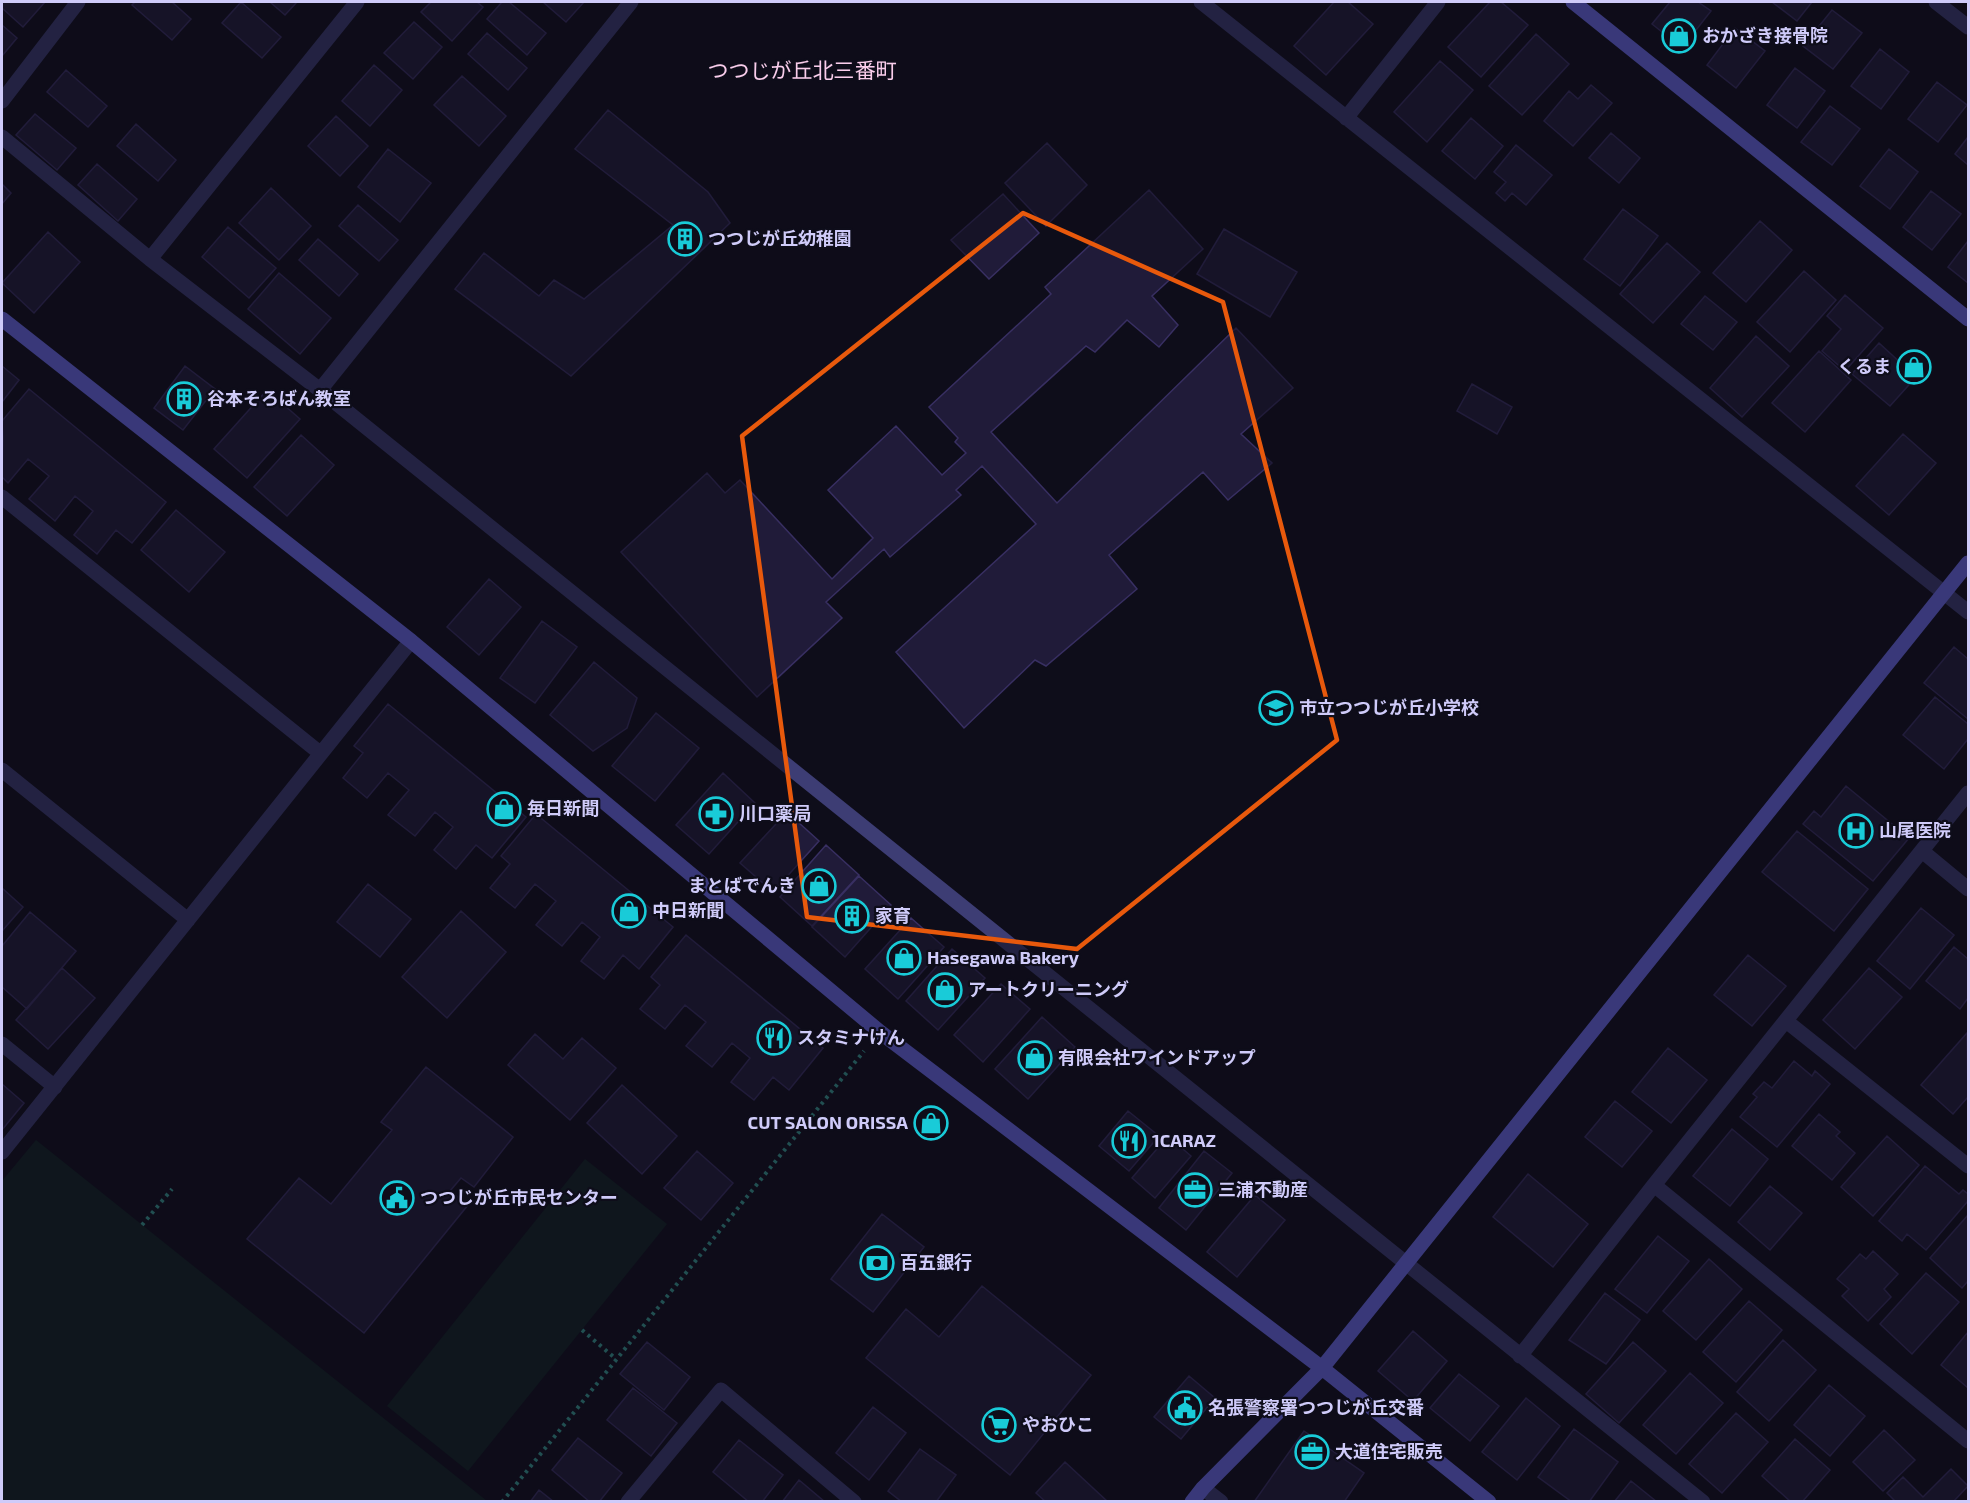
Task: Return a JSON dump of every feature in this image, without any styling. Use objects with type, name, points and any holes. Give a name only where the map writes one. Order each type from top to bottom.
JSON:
[{"type":"street","points":[[2,101],[78,2]]},
{"type":"street","points":[[150,259],[357,2]]},
{"type":"street","points":[[320,390],[631,2]]},
{"type":"street","points":[[1201,2],[1946,592],[1968,612]]},
{"type":"street","points":[[1346,118],[1438,2]]},
{"type":"street","points":[[1573,2],[1968,319]]},
{"type":"street","points":[[1936,2],[1968,27]]},
{"type":"street","points":[[2,136],[150,259],[320,390],[1702,1502]]},
{"type":"street","points":[[2,319],[411,640],[880,1032],[1322,1368],[1488,1502]]},
{"type":"street","points":[[2,497],[320,753]]},
{"type":"street","points":[[1192,1502],[1203,1488],[1322,1368],[1968,563]]},
{"type":"street","points":[[2,1152],[411,640]]},
{"type":"street","points":[[2,770],[188,920]]},
{"type":"street","points":[[1520,1356],[1968,793]]},
{"type":"street","points":[[1922,851],[1968,889]]},
{"type":"street","points":[[1786,1021],[1968,1166]]},
{"type":"street","points":[[2,1044],[55,1087]]},
{"type":"street","points":[[1654,1185],[1968,1441]]},
{"type":"street","points":[[628,1502],[721,1390],[854,1502]]},
{"type":"street","points":[[1203,1488],[1221,1502]]},
{"type":"path","points":[[502,1502],[880,1032]]},
{"type":"path","points":[[142,1226],[172,1189]]},
{"type":"path","points":[[582,1330],[616,1359]]},
{"type":"highlighted area","points":[[1023,213],[1223,302],[1337,740],[1077,949],[807,917],[742,436]]},
{"type":"green space","points":[[36,1140],[487,1501],[2,1501],[2,1181]]},
{"type":"green space","points":[[585,1159],[667,1224],[468,1471],[387,1406]]},
{"type":"building","points":[[2,2],[45,2],[23,27],[2,8]]},
{"type":"building","points":[[135,2],[172,2],[191,19],[172,40],[132,5]]},
{"type":"building","points":[[241,2],[281,37],[262,58],[222,23]]},
{"type":"building","points":[[270,2],[297,2],[285,15]]},
{"type":"building","points":[[431,2],[477,2],[483,7],[452,41],[421,12]]},
{"type":"building","points":[[502,2],[509,2],[546,33],[527,55],[487,19]]},
{"type":"building","points":[[543,2],[584,2],[566,22]]},
{"type":"building","points":[[1334,2],[1348,2],[1373,24],[1326,75],[1294,46]]},
{"type":"building","points":[[1490,2],[1501,2],[1528,25],[1481,77],[1448,47]]},
{"type":"building","name":"おかざき接骨院","points":[[1670,2],[1698,2],[1711,11],[1682,48],[1652,24]]},
{"type":"building","points":[[1772,2],[1812,2],[1797,21]]},
{"type":"building","points":[[1832,10],[1862,33],[1833,69],[1803,46]]},
{"type":"building","points":[[414,22],[442,47],[413,79],[384,53]]},
{"type":"building","points":[[2,25],[17,38],[2,56]]},
{"type":"building","points":[[1735,28],[1765,51],[1736,88],[1707,65]]},
{"type":"building","points":[[487,33],[527,68],[508,90],[468,54]]},
{"type":"building","points":[[1536,34],[1569,64],[1522,115],[1489,86]]},
{"type":"building","points":[[1880,49],[1909,72],[1881,109],[1851,86]]},
{"type":"building","points":[[1440,61],[1473,90],[1427,142],[1394,112]]},
{"type":"building","points":[[374,65],[402,90],[370,126],[342,101]]},
{"type":"building","points":[[1795,68],[1825,91],[1797,128],[1767,105]]},
{"type":"building","points":[[66,70],[107,106],[88,127],[47,92]]},
{"type":"building","points":[[462,76],[506,116],[479,146],[434,105]]},
{"type":"building","points":[[1937,82],[1967,105],[1938,142],[1908,119]]},
{"type":"building","points":[[1591,85],[1612,103],[1573,146],[1544,121],[1569,91],[1578,99]]},
{"type":"building","points":[[1830,106],[1860,129],[1832,165],[1801,142]]},
{"type":"building","name":"つつじが丘幼稚園","points":[[608,110],[708,192],[730,223],[571,376],[455,289],[484,253],[539,296],[554,280],[584,299],[673,225],[575,149]]},
{"type":"building","points":[[35,114],[76,148],[57,170],[16,135]]},
{"type":"building","points":[[336,116],[368,146],[340,176],[308,146]]},
{"type":"building","points":[[1471,118],[1503,146],[1475,179],[1442,151]]},
{"type":"building","points":[[136,124],[176,160],[158,181],[117,146]]},
{"type":"building","points":[[1611,133],[1640,158],[1619,183],[1589,158]]},
{"type":"building","points":[[1968,137],[1968,165],[1955,154]]},
{"type":"building","points":[[1047,143],[1087,185],[1046,226],[1005,183]]},
{"type":"building","points":[[1516,145],[1552,175],[1526,205],[1512,193],[1505,201],[1496,193],[1506,182],[1494,172]]},
{"type":"building","points":[[388,149],[431,183],[400,222],[358,187]]},
{"type":"building","points":[[1889,149],[1918,172],[1890,209],[1860,186]]},
{"type":"building","points":[[97,164],[137,199],[118,221],[78,185]]},
{"type":"building","points":[[2,184],[11,193],[2,204]]},
{"type":"building","points":[[271,188],[311,226],[279,260],[239,223]]},
{"type":"building","points":[[1149,190],[1203,249],[1152,296],[1178,325],[1159,347],[1127,320],[1095,352],[1086,346],[991,432],[1057,503],[1236,328],[1293,388],[1241,434],[1272,463],[1228,500],[1203,472],[1109,555],[1137,589],[1046,666],[1035,660],[964,728],[896,652],[1036,524],[982,466],[956,490],[961,495],[890,557],[884,549],[826,602],[842,618],[757,697],[621,552],[707,473],[725,493],[740,480],[832,579],[873,538],[828,490],[896,426],[942,475],[966,453],[955,442],[958,438],[929,407],[1051,294],[1045,287]]},
{"type":"building","points":[[1931,191],[1961,214],[1932,250],[1903,227]]},
{"type":"building","points":[[1003,194],[1039,233],[989,279],[951,240]]},
{"type":"building","points":[[358,205],[398,240],[379,261],[339,226]]},
{"type":"building","points":[[1623,209],[1658,236],[1620,286],[1584,259]]},
{"type":"building","points":[[1760,221],[1792,250],[1746,302],[1713,273]]},
{"type":"building","points":[[228,227],[276,268],[249,298],[202,257]]},
{"type":"building","points":[[1224,229],[1297,272],[1270,317],[1197,274]]},
{"type":"building","points":[[48,232],[80,262],[34,313],[2,283]]},
{"type":"building","points":[[318,239],[358,274],[339,296],[299,260]]},
{"type":"building","points":[[1968,241],[1968,283],[1948,267]]},
{"type":"building","points":[[1667,243],[1700,272],[1653,323],[1620,294]]},
{"type":"building","points":[[1804,271],[1836,300],[1790,352],[1757,322]]},
{"type":"building","points":[[279,273],[331,318],[300,354],[248,309]]},
{"type":"building","points":[[1845,295],[1883,328],[1845,371],[1822,351],[1841,329],[1827,316]]},
{"type":"building","points":[[1705,296],[1737,322],[1713,350],[1681,324]]},
{"type":"building","points":[[1756,336],[1789,366],[1742,417],[1710,388]]},
{"type":"building","points":[[1879,343],[1916,377],[1890,406],[1852,374]]},
{"type":"building","points":[[1819,351],[1851,380],[1805,432],[1772,403]]},
{"type":"building","points":[[2,366],[19,380],[2,402]]},
{"type":"building","name":"谷本そろばん教室","points":[[185,366],[215,389],[183,430],[154,408]]},
{"type":"building","points":[[1472,384],[1512,407],[1497,434],[1457,411]]},
{"type":"building","points":[[29,389],[166,502],[132,543],[116,530],[97,554],[74,535],[93,511],[75,496],[55,521],[29,499],[49,476],[28,459],[8,483],[2,477],[2,421]]},
{"type":"building","points":[[267,390],[300,419],[247,478],[214,449]]},
{"type":"building","points":[[1903,434],[1936,463],[1889,515],[1856,486]]},
{"type":"building","points":[[301,435],[334,465],[287,516],[254,487]]},
{"type":"building","points":[[176,510],[225,552],[189,592],[141,550]]},
{"type":"building","points":[[489,579],[521,607],[479,655],[447,627]]},
{"type":"building","points":[[542,621],[577,647],[535,703],[500,678]]},
{"type":"building","points":[[1954,647],[1968,659],[1968,719],[1924,683]]},
{"type":"building","points":[[594,662],[637,698],[627,728],[593,751],[550,715]]},
{"type":"building","points":[[1935,697],[1968,724],[1968,739],[1944,769],[1903,735]]},
{"type":"building","points":[[388,704],[526,817],[492,858],[476,845],[456,869],[434,850],[453,827],[435,812],[415,836],[388,815],[409,790],[388,773],[367,798],[343,778],[363,753],[354,746]]},
{"type":"building","points":[[656,713],[699,748],[655,801],[612,766]]},
{"type":"building","name":"川口薬局","points":[[723,773],[755,803],[709,854],[676,825]]},
{"type":"building","name":"山尾医院","points":[[1846,786],[1909,838],[1873,881],[1803,824],[1814,811],[1821,817]]},
{"type":"building","points":[[787,812],[819,841],[773,892],[740,863]]},
{"type":"building","points":[[536,814],[673,927],[639,969],[623,955],[604,979],[581,961],[600,937],[582,922],[562,946],[536,925],[556,901],[535,884],[515,908],[490,888],[510,864],[501,856]]},
{"type":"building","points":[[1797,831],[1868,889],[1834,931],[1762,872]]},
{"type":"building","name":"まとばでんき","points":[[826,845],[859,875],[812,926],[780,897]]},
{"type":"building","name":"家育","points":[[859,876],[891,905],[845,957],[812,927]]},
{"type":"building","points":[[368,884],[411,919],[380,957],[337,922]]},
{"type":"building","points":[[2,888],[23,907],[2,931]]},
{"type":"building","points":[[1921,908],[1954,935],[1910,989],[1877,961]]},
{"type":"building","points":[[461,911],[506,952],[447,1018],[402,977]]},
{"type":"building","points":[[30,912],[76,951],[27,1009],[2,987],[2,946]]},
{"type":"building","name":"Hasegawa Bakery","points":[[911,918],[944,947],[898,999],[865,969]]},
{"type":"building","points":[[686,935],[823,1048],[789,1090],[773,1077],[754,1100],[731,1082],[750,1058],[732,1043],[712,1067],[686,1046],[706,1022],[685,1005],[665,1029],[640,1009],[660,985],[651,977]]},
{"type":"building","points":[[1954,947],[1968,959],[1968,998],[1960,1009],[1926,981]]},
{"type":"building","name":"アートクリーニング","points":[[952,949],[985,978],[938,1030],[906,1001]]},
{"type":"building","points":[[1748,955],[1786,986],[1752,1026],[1714,995]]},
{"type":"building","points":[[62,968],[95,998],[48,1049],[16,1020]]},
{"type":"building","points":[[1869,968],[1902,997],[1855,1049],[1823,1020]]},
{"type":"building","points":[[1001,984],[1030,1009],[983,1062],[954,1035]]},
{"type":"building","name":"有限会社ワインドアップ","points":[[1042,1017],[1075,1047],[1028,1099],[995,1069]]},
{"type":"building","points":[[1967,1033],[1968,1097],[1953,1114],[1921,1085]]},
{"type":"building","points":[[535,1034],[563,1059],[582,1038],[616,1068],[570,1120],[508,1065]]},
{"type":"building","points":[[1668,1048],[1707,1080],[1671,1123],[1632,1092]]},
{"type":"building","points":[[1794,1061],[1812,1076],[1815,1071],[1830,1084],[1777,1147],[1740,1117],[1757,1097],[1753,1094],[1764,1082],[1772,1088]]},
{"type":"building","name":"つつじが丘市民センター","points":[[426,1067],[513,1137],[474,1187],[461,1178],[450,1191],[468,1205],[364,1333],[247,1239],[299,1178],[331,1204],[392,1130],[381,1122]]},
{"type":"building","name":"つつじが丘市民センター","points":[[426,1067],[513,1137],[474,1187],[461,1178],[450,1191],[468,1205],[364,1333],[247,1239],[299,1178],[331,1204],[392,1130],[381,1122]]},
{"type":"building","points":[[2,1084],[24,1103],[2,1130]]},
{"type":"building","points":[[622,1085],[677,1136],[642,1174],[587,1123]]},
{"type":"building","points":[[1615,1101],[1652,1131],[1622,1167],[1585,1137]]},
{"type":"building","name":"1CARAZ","points":[[1128,1111],[1159,1136],[1129,1171],[1099,1146]]},
{"type":"building","points":[[1819,1114],[1840,1132],[1836,1136],[1855,1153],[1832,1180],[1792,1146]]},
{"type":"building","points":[[1732,1129],[1768,1159],[1730,1206],[1693,1176]]},
{"type":"building","points":[[1168,1136],[1191,1156],[1155,1198],[1132,1178]]},
{"type":"building","points":[[1887,1136],[1919,1165],[1873,1216],[1841,1187]]},
{"type":"building","points":[[697,1151],[733,1183],[701,1220],[664,1188]]},
{"type":"building","name":"三浦不動産","points":[[1204,1151],[1232,1173],[1186,1230],[1159,1208]]},
{"type":"building","points":[[1925,1166],[1959,1194],[1963,1190],[1968,1194],[1968,1201],[1926,1250],[1907,1234],[1902,1241],[1879,1221]]},
{"type":"building","points":[[1528,1174],[1588,1224],[1553,1267],[1493,1217]]},
{"type":"building","points":[[1770,1186],[1802,1213],[1770,1250],[1738,1222]]},
{"type":"building","points":[[1255,1195],[1285,1220],[1237,1277],[1207,1252]]},
{"type":"building","name":"百五銀行","points":[[882,1214],[924,1247],[873,1312],[831,1279]]},
{"type":"building","points":[[1968,1215],[1968,1281],[1962,1288],[1930,1258]]},
{"type":"building","points":[[1658,1236],[1689,1261],[1647,1313],[1615,1289]]},
{"type":"building","points":[[1873,1251],[1898,1274],[1884,1289],[1891,1297],[1868,1321],[1842,1296],[1849,1289],[1837,1279],[1860,1254],[1866,1259]]},
{"type":"building","points":[[1709,1259],[1742,1289],[1696,1340],[1663,1311]]},
{"type":"building","points":[[1926,1273],[1959,1302],[1912,1354],[1880,1324]]},
{"type":"building","name":"やおひこ","points":[[982,1286],[1091,1375],[1010,1475],[866,1358],[906,1309],[939,1337]]},
{"type":"building","points":[[1605,1293],[1640,1320],[1606,1364],[1569,1340]]},
{"type":"building","points":[[1749,1301],[1782,1330],[1736,1382],[1703,1352]]},
{"type":"building","points":[[1413,1331],[1447,1361],[1413,1401],[1378,1371]]},
{"type":"building","points":[[1968,1332],[1968,1388],[1941,1365]]},
{"type":"building","points":[[1783,1340],[1816,1370],[1769,1421],[1737,1392]]},
{"type":"building","points":[[647,1342],[690,1377],[664,1410],[620,1374]]},
{"type":"building","points":[[1633,1342],[1666,1371],[1619,1423],[1586,1394]]},
{"type":"building","points":[[1690,1373],[1723,1403],[1676,1454],[1643,1425]]},
{"type":"building","points":[[1459,1374],[1499,1406],[1470,1441],[1430,1408]]},
{"type":"building","name":"名張警察署つつじが丘交番","points":[[1189,1376],[1215,1398],[1181,1439],[1154,1417]]},
{"type":"building","points":[[1829,1385],[1865,1416],[1830,1456],[1794,1425]]},
{"type":"building","points":[[633,1388],[677,1423],[651,1456],[607,1420]]},
{"type":"building","points":[[1526,1398],[1560,1426],[1517,1480],[1482,1452]]},
{"type":"building","points":[[873,1407],[906,1433],[869,1480],[836,1453]]},
{"type":"building","points":[[1736,1413],[1768,1442],[1722,1493],[1689,1464]]},
{"type":"building","points":[[1574,1429],[1618,1462],[1589,1502],[1572,1502],[1538,1477]]},
{"type":"building","points":[[1884,1430],[1915,1460],[1883,1491],[1853,1462]]},
{"type":"building","name":"大道住宅販売","points":[[1304,1431],[1364,1473],[1344,1502],[1254,1502]]},
{"type":"building","points":[[578,1438],[622,1473],[599,1502],[590,1502],[552,1470]]},
{"type":"building","points":[[1795,1439],[1830,1470],[1802,1502],[1791,1502],[1762,1476]]},
{"type":"building","points":[[739,1440],[783,1475],[762,1502],[749,1502],[713,1472]]},
{"type":"building","points":[[920,1449],[956,1475],[936,1502],[902,1502],[888,1491]]},
{"type":"building","points":[[1065,1462],[1108,1502],[1046,1502],[1036,1493]]},
{"type":"building","points":[[1951,1469],[1968,1486],[1953,1502],[1896,1502],[1887,1493],[1903,1477],[1923,1497]]},
{"type":"building","points":[[799,1480],[825,1502],[782,1502]]},
{"type":"building","points":[[1631,1481],[1657,1502],[1614,1502]]},
{"type":"building","points":[[539,1490],[554,1502],[530,1502]]},
{"type":"place","name":"おかざき接骨院","points":[[1679,36]]},
{"type":"place","name":"つつじが丘幼稚園","points":[[685,239]]},
{"type":"place","name":"くるま","points":[[1914,367]]},
{"type":"place","name":"谷本そろばん教室","points":[[184,399]]},
{"type":"place","name":"市立つつじが丘小学校","points":[[1276,708]]},
{"type":"place","name":"毎日新聞","points":[[504,809]]},
{"type":"place","name":"川口薬局","points":[[716,814]]},
{"type":"place","name":"山尾医院","points":[[1856,831]]},
{"type":"place","name":"まとばでんき","points":[[819,886]]},
{"type":"place","name":"中日新聞","points":[[629,911]]},
{"type":"place","name":"家育","points":[[852,916]]},
{"type":"place","name":"Hasegawa Bakery","points":[[904,958]]},
{"type":"place","name":"アートクリーニング","points":[[945,990]]},
{"type":"place","name":"スタミナけん","points":[[774,1038]]},
{"type":"place","name":"有限会社ワインドアップ","points":[[1035,1058]]},
{"type":"place","name":"CUT SALON ORISSA","points":[[931,1123]]},
{"type":"place","name":"1CARAZ","points":[[1129,1141]]},
{"type":"place","name":"三浦不動産","points":[[1195,1190]]},
{"type":"place","name":"つつじが丘市民センター","points":[[397,1198]]},
{"type":"place","name":"百五銀行","points":[[877,1263]]},
{"type":"place","name":"名張警察署つつじが丘交番","points":[[1185,1408]]},
{"type":"place","name":"やおひこ","points":[[999,1425]]},
{"type":"place","name":"大道住宅販売","points":[[1312,1452]]},
{"type":"district","name":"つつじが丘北三番町","points":[[802,71]]}]
